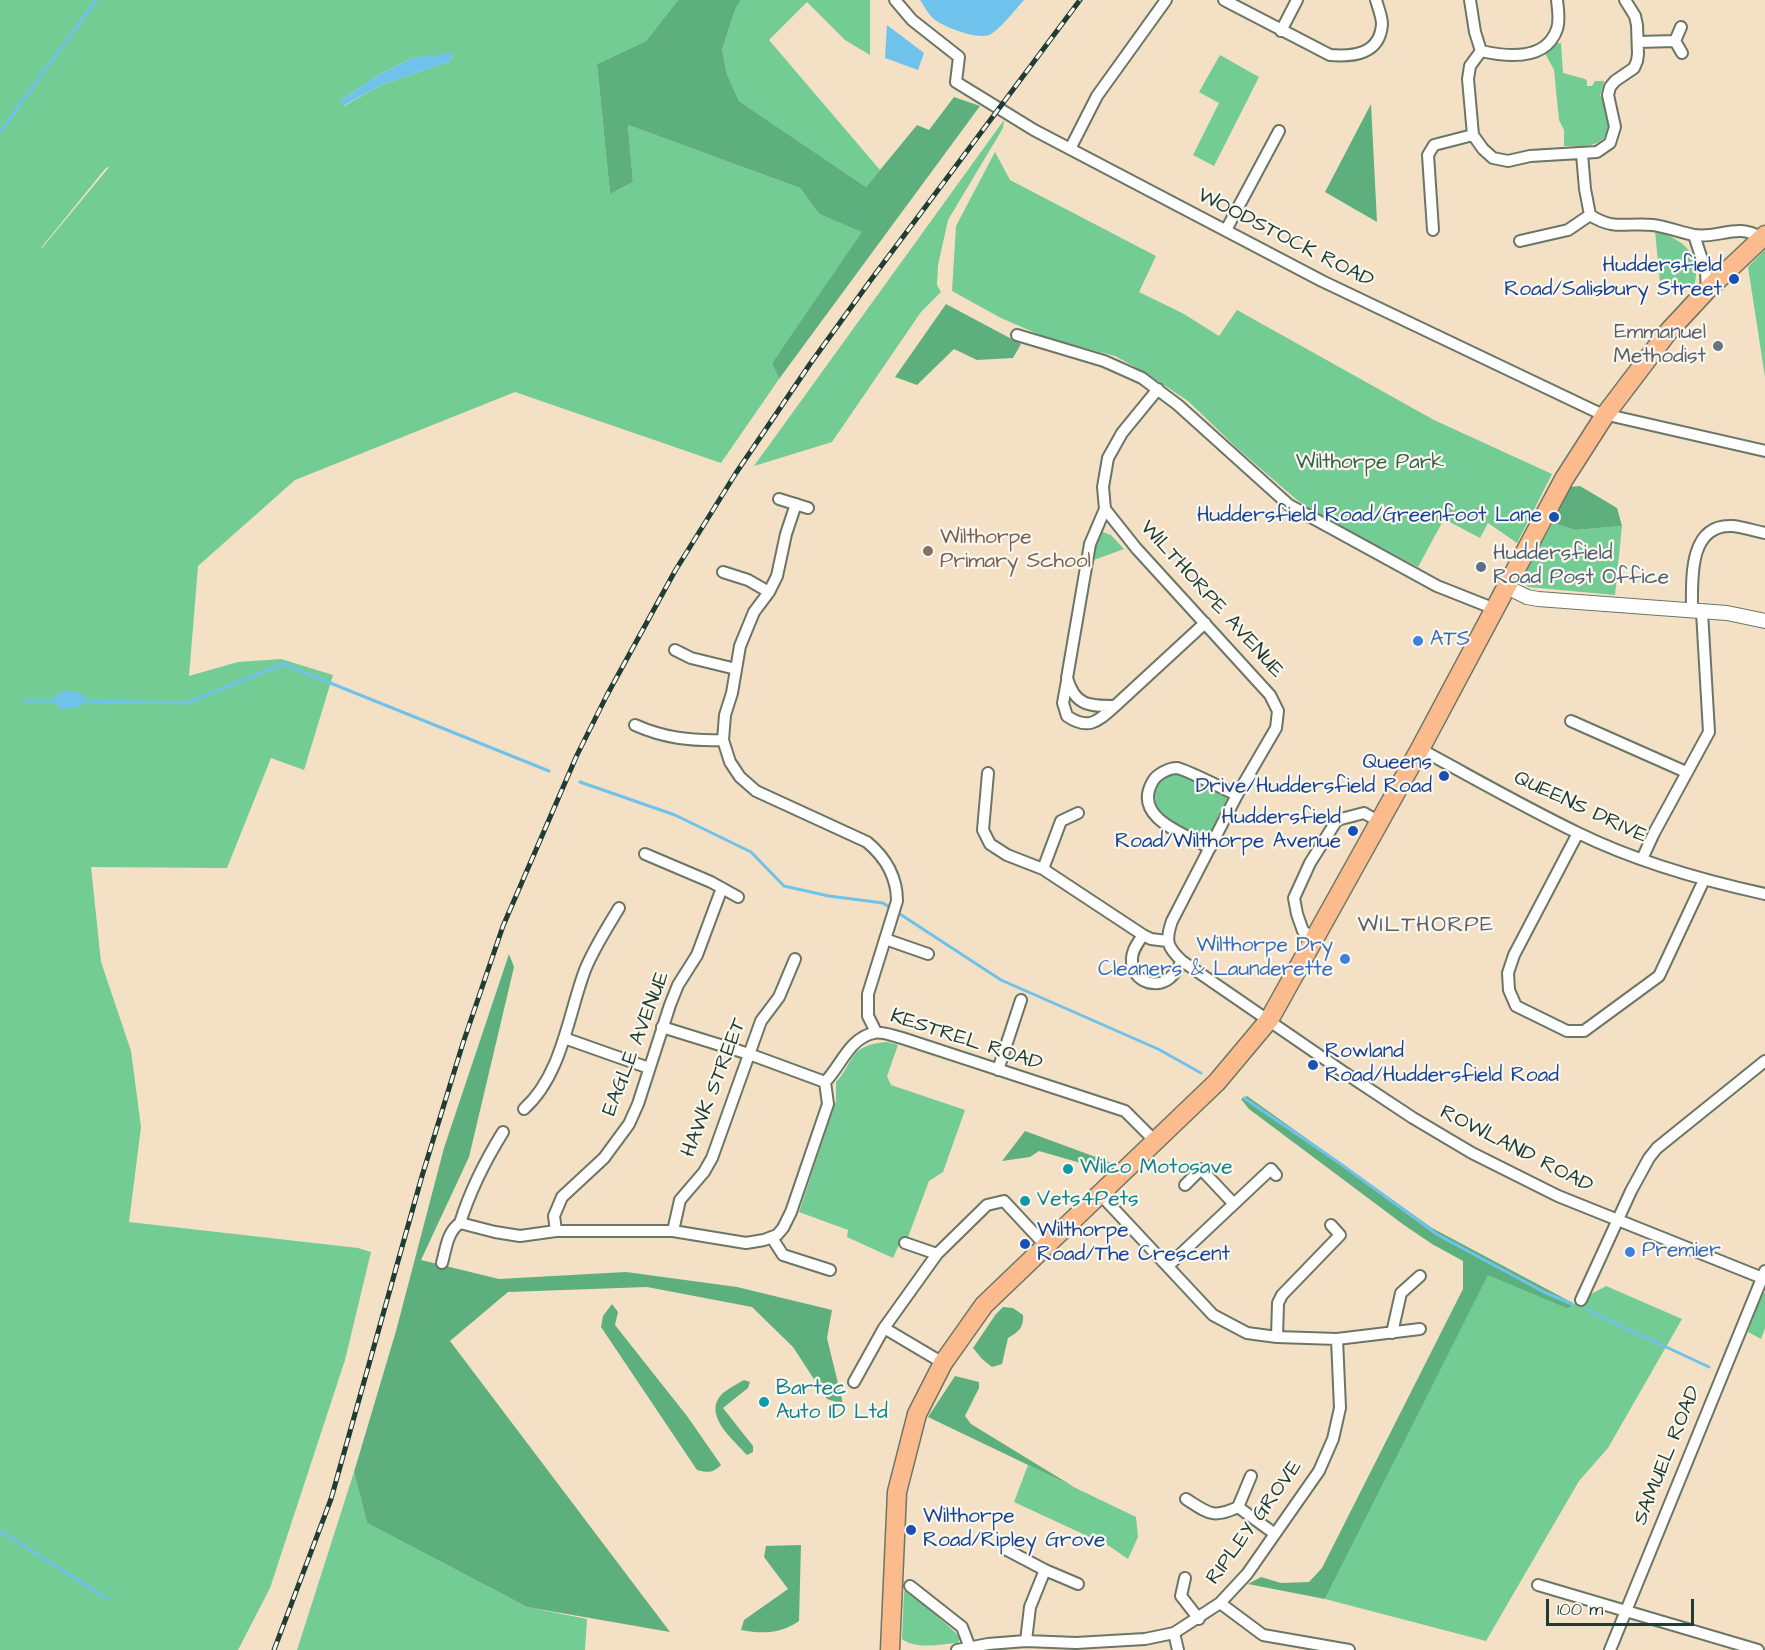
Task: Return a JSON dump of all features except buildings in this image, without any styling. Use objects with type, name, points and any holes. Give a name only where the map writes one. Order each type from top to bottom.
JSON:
[{"type":"highway","points":[[890,1650],[897,1492],[917,1414],[942,1363],[984,1305],[1217,1082],[1269,1020],[1420,749],[1564,479],[1605,415],[1668,332],[1707,290],[1763,236]]},
{"type":"street","name":"WOODSTOCK ROAD","points":[[895,0],[912,20],[959,57],[956,81],[1014,118],[1070,149],[1322,281],[1605,415],[1765,451]]},
{"type":"street","points":[[1070,149],[1097,96],[1166,0]]},
{"type":"street","points":[[1224,0],[1330,55],[1347,57],[1365,52],[1377,38],[1382,23],[1376,0]]},
{"type":"street","points":[[1281,31],[1297,0]]},
{"type":"street","points":[[1470,0],[1475,32],[1482,51]]},
{"type":"street","points":[[1482,51],[1513,56],[1533,53],[1544,47],[1557,29],[1557,0]]},
{"type":"street","points":[[1482,51],[1470,66],[1468,79],[1473,135],[1493,158],[1509,161],[1549,154],[1597,152],[1610,143],[1615,127],[1608,95],[1615,81],[1634,68],[1638,54],[1635,16],[1625,0]]},
{"type":"street","points":[[1675,41],[1681,27]]},
{"type":"street","points":[[1638,42],[1675,41]]},
{"type":"street","points":[[1675,41],[1682,53]]},
{"type":"street","points":[[1226,230],[1278,131]]},
{"type":"street","points":[[1433,230],[1428,155],[1430,150],[1434,146],[1473,135]]},
{"type":"street","points":[[1582,154],[1590,215]]},
{"type":"street","points":[[1590,215],[1611,225],[1651,225],[1673,228],[1694,235],[1737,230],[1763,236]]},
{"type":"street","points":[[1520,241],[1568,230],[1590,215]]},
{"type":"street","points":[[1694,235],[1706,272],[1707,290]]},
{"type":"street","points":[[1017,335],[1128,370],[1158,389],[1289,505],[1437,586],[1495,609]]},
{"type":"street","points":[[1158,389],[1122,433],[1108,458],[1103,487],[1105,509],[1090,544],[1063,703],[1067,716],[1075,722],[1084,724],[1097,722],[1205,623]]},
{"type":"street","points":[[779,499],[808,508]]},
{"type":"street","points":[[796,504],[786,534],[777,576],[745,630],[725,715],[723,740],[729,762],[740,777],[756,791],[867,842],[889,868],[894,878],[897,901],[868,994],[868,1016],[876,1032]]},
{"type":"street","name":"WILTHORPE AVENUE","points":[[1105,509],[1136,548],[1270,695],[1278,711],[1276,728],[1237,795],[1172,921],[1167,941]]},
{"type":"street","points":[[1642,859],[1709,732],[1692,577],[1696,552],[1708,533],[1719,527],[1732,526],[1765,533]]},
{"type":"street","points":[[723,572],[748,580],[769,592]]},
{"type":"street","points":[[1507,587],[1527,597],[1538,599],[1727,613],[1765,621]]},
{"type":"street","points":[[675,650],[691,658],[736,669]]},
{"type":"street","points":[[1067,678],[1071,693],[1090,706],[1115,706]]},
{"type":"street","points":[[1571,721],[1686,772]]},
{"type":"street","points":[[635,725],[652,733],[675,739],[723,740]]},
{"type":"street","name":"QUEENS DRIVE","points":[[1420,749],[1578,833],[1642,859],[1704,880],[1765,894]]},
{"type":"street","points":[[1210,848],[1155,818],[1148,806],[1148,791],[1151,784],[1155,777],[1165,771],[1178,768],[1237,795]]},
{"type":"street","points":[[988,773],[983,830],[990,844],[1007,855],[1043,869],[1143,935],[1151,939],[1167,941],[1182,961],[1269,1020]]},
{"type":"street","points":[[1043,869],[1061,821],[1078,813]]},
{"type":"street","points":[[1315,939],[1303,931],[1294,898],[1310,864],[1337,820],[1364,813],[1378,822]]},
{"type":"street","points":[[1578,833],[1514,955],[1508,973],[1509,990],[1516,1006],[1567,1031],[1584,1031],[1659,976],[1704,880]]},
{"type":"street","points":[[645,854],[698,876],[738,897]]},
{"type":"street","name":"EAGLE AVENUE","points":[[556,1231],[554,1216],[562,1197],[604,1158],[629,1124],[678,985],[701,945],[722,888]]},
{"type":"street","points":[[524,1109],[536,1098],[546,1080],[564,1038],[589,960],[619,908]]},
{"type":"street","points":[[1143,935],[1133,953],[1132,960],[1133,968],[1143,980],[1158,983],[1166,981],[1182,961]]},
{"type":"street","points":[[885,939],[928,954]]},
{"type":"street","name":"HAWK STREET","points":[[673,1231],[680,1200],[704,1172],[712,1158],[761,1021],[778,997],[795,958]]},
{"type":"street","points":[[998,1070],[1021,1000]]},
{"type":"street","name":"ROWLAND ROAD","points":[[1269,1020],[1345,1073],[1441,1135],[1558,1196],[1764,1276]]},
{"type":"street","points":[[460,1223],[520,1236],[556,1231],[673,1231],[746,1243],[772,1238],[783,1228],[791,1212],[828,1104],[825,1082],[749,1054],[662,1027]]},
{"type":"street","name":"KESTREL ROAD","points":[[825,1082],[850,1048],[865,1036],[876,1032],[902,1038],[1125,1112],[1155,1141]]},
{"type":"street","points":[[564,1038],[649,1068]]},
{"type":"street","points":[[1581,1300],[1641,1171],[1657,1148],[1765,1061]]},
{"type":"street","points":[[442,1263],[453,1228],[460,1223],[466,1203],[502,1132]]},
{"type":"street","points":[[1185,1185],[1201,1169],[1234,1204]]},
{"type":"street","points":[[1168,1266],[1271,1169],[1276,1174]]},
{"type":"street","points":[[1099,1193],[1213,1315],[1246,1333],[1277,1337],[1337,1339],[1420,1329]]},
{"type":"street","points":[[854,1382],[884,1328],[937,1254],[987,1204],[1004,1201],[1045,1245]]},
{"type":"street","points":[[1277,1337],[1278,1303],[1282,1294],[1340,1234],[1331,1225]]},
{"type":"street","points":[[772,1238],[783,1255],[808,1257],[830,1270]]},
{"type":"street","points":[[905,1243],[937,1254]]},
{"type":"street","points":[[1392,1333],[1401,1293],[1420,1276]]},
{"type":"street","name":"SAMUEL ROAD","points":[[1610,1650],[1764,1276]]},
{"type":"street","points":[[884,1328],[942,1363]]},
{"type":"street","name":"RIPLEY GROVE","points":[[957,1650],[988,1644],[1026,1641],[1076,1647],[1145,1639],[1174,1633],[1199,1619],[1220,1603],[1247,1574],[1319,1471],[1333,1439],[1340,1408],[1337,1339]]},
{"type":"street","points":[[1186,1499],[1208,1513],[1224,1514],[1238,1507],[1251,1476]]},
{"type":"street","points":[[1238,1507],[1275,1534]]},
{"type":"street","points":[[1006,1550],[1044,1570],[1078,1584]]},
{"type":"street","points":[[1026,1641],[1030,1607],[1044,1570]]},
{"type":"street","points":[[1185,1578],[1181,1596],[1199,1619]]},
{"type":"street","points":[[1538,1585],[1758,1650]]},
{"type":"street","points":[[910,1586],[962,1627],[970,1648]]},
{"type":"street","points":[[1220,1603],[1263,1635],[1349,1650]]},
{"type":"street","points":[[1174,1633],[1178,1650]]},
{"type":"green space","points":[[0,0],[678,0],[646,41],[597,64],[610,194],[633,182],[628,125],[800,188],[819,214],[863,232],[772,363],[779,379],[721,463],[515,392],[295,480],[198,566],[189,676],[238,662],[281,659],[333,675],[304,770],[271,758],[227,868],[91,867],[101,962],[131,1051],[141,1127],[129,1222],[358,1248],[371,1252],[345,1360],[270,1588],[238,1650],[0,1650]],"holes":[[[452,54],[451,61],[381,85],[344,106],[341,100],[382,73],[412,58]],[[110,166],[42,248],[41,248],[105,169]]]},
{"type":"green space","points":[[678,0],[741,0],[735,10],[722,50],[727,74],[739,101],[866,187],[917,125],[929,130],[954,97],[980,106],[779,379],[772,363],[862,232],[819,214],[800,188],[628,125],[633,182],[610,194],[597,64],[646,41]]},
{"type":"green space","points":[[741,0],[870,0],[870,55],[845,40],[807,2],[769,40],[880,170],[866,187],[739,101],[727,74],[722,50],[735,10]]},
{"type":"green space","points":[[1561,43],[1563,73],[1585,79],[1587,86],[1592,86],[1595,81],[1604,81],[1600,96],[1611,126],[1603,139],[1592,145],[1564,146],[1564,130],[1559,120],[1554,70],[1545,53],[1550,44]]},
{"type":"green space","points":[[1220,55],[1259,77],[1214,166],[1193,155],[1219,103],[1199,92]]},
{"type":"green space","points":[[1371,104],[1377,222],[1325,192]]},
{"type":"green space","points":[[1004,120],[1003,128],[948,220],[938,265],[937,285],[941,292],[921,312],[832,442],[754,466]]},
{"type":"green space","name":"Wilthorpe Park","points":[[995,152],[1010,180],[1156,256],[1139,292],[1184,314],[1219,336],[1237,310],[1434,420],[1552,474],[1517,543],[1488,523],[1480,538],[1444,519],[1418,567],[1329,521],[1297,500],[1238,449],[1188,401],[1146,373],[1115,356],[1047,338],[1001,318],[952,291],[956,226]]},
{"type":"green space","points":[[1655,231],[1674,238],[1693,257],[1696,265],[1694,287],[1660,283]]},
{"type":"green space","points":[[1765,250],[1765,377],[1748,267]]},
{"type":"green space","points":[[946,304],[1021,344],[1013,358],[977,360],[954,349],[917,385],[895,377]]},
{"type":"green space","points":[[1580,486],[1617,508],[1622,526],[1575,530],[1553,523],[1569,487]]},
{"type":"green space","points":[[1553,523],[1575,530],[1622,526],[1615,595],[1528,587],[1524,581],[1526,570]]},
{"type":"green space","points":[[1100,531],[1111,535],[1124,549],[1091,561]]},
{"type":"green space","points":[[1177,773],[1228,797],[1206,841],[1158,815],[1151,793],[1161,779]]},
{"type":"green space","points":[[509,954],[514,967],[469,1157],[421,1260],[499,1279],[626,1272],[737,1287],[832,1310],[827,1338],[843,1404],[827,1399],[793,1347],[752,1307],[647,1287],[508,1292],[450,1341],[670,1632],[527,1607],[367,1523],[354,1472],[396,1331],[444,1148]]},
{"type":"green space","points":[[887,1042],[898,1045],[887,1076],[891,1085],[965,1110],[943,1172],[929,1181],[908,1237],[901,1240],[893,1258],[847,1237],[848,1230],[799,1212],[836,1101],[836,1082],[855,1054],[872,1044]]},
{"type":"green space","points":[[1247,1096],[1432,1228],[1573,1303],[1566,1308],[1488,1275],[1325,1599],[1248,1584],[1261,1577],[1281,1583],[1309,1582],[1322,1568],[1463,1289],[1463,1261],[1404,1225],[1249,1109],[1241,1099]]},
{"type":"green space","points":[[1025,1131],[1112,1163],[1105,1170],[1039,1151],[1030,1157],[1002,1161]]},
{"type":"green space","points":[[1488,1274],[1566,1308],[1606,1286],[1682,1319],[1608,1448],[1579,1481],[1486,1641],[1325,1599]]},
{"type":"green space","points":[[1765,1292],[1765,1328],[1761,1339],[1748,1332],[1762,1294]]},
{"type":"green space","points":[[612,1304],[618,1312],[615,1325],[687,1416],[721,1465],[715,1470],[707,1472],[697,1470],[601,1327],[603,1316]]},
{"type":"green space","points":[[1003,1307],[1013,1308],[1023,1315],[1022,1323],[1017,1332],[1008,1338],[1002,1364],[992,1367],[973,1348]]},
{"type":"green space","points":[[955,1376],[979,1382],[979,1388],[965,1416],[971,1424],[1074,1487],[928,1417]]},
{"type":"green space","points":[[744,1380],[750,1382],[748,1388],[723,1408],[753,1446],[753,1452],[747,1455],[727,1434],[717,1418],[716,1409],[717,1401],[723,1393]]},
{"type":"green space","points":[[1028,1465],[1136,1517],[1138,1537],[1128,1559],[1109,1546],[1014,1502]]},
{"type":"green space","points":[[354,1472],[367,1523],[527,1607],[587,1619],[585,1650],[297,1650]]},
{"type":"green space","points":[[801,1545],[799,1621],[771,1632],[741,1630],[744,1620],[788,1589],[764,1557],[766,1546]]},
{"type":"green space","points":[[904,1591],[909,1592],[954,1631],[960,1638],[958,1643],[922,1645],[902,1639]]},
{"type":"water","points":[[920,0],[1024,0],[995,31],[986,36],[979,36],[953,29],[934,19]]},
{"type":"water","points":[[887,25],[924,53],[918,70],[885,58]]},
{"type":"water","points":[[452,53],[451,61],[381,85],[343,106],[341,100],[382,73],[412,58]]},
{"type":"water","points":[[66,690],[85,695],[80,707],[60,709],[53,697]]},
{"type":"waterway","points":[[0,132],[96,0]]},
{"type":"waterway","points":[[79,701],[187,703],[283,664],[549,771]]},
{"type":"waterway","points":[[25,701],[57,701]]},
{"type":"waterway","points":[[580,782],[675,815],[751,852],[784,886],[829,896],[883,903],[1001,980],[1158,1049],[1201,1073]]},
{"type":"waterway","points":[[1244,1098],[1338,1162],[1438,1235],[1544,1292],[1572,1304]]},
{"type":"waterway","points":[[1587,1310],[1709,1367]]},
{"type":"waterway","points":[[0,1531],[108,1599]]},
{"type":"railway","points":[[274,1650],[331,1499],[422,1176],[463,1043],[503,926],[577,755],[675,571],[736,473],[873,277],[1080,0]]},
{"type":"place","name":"Huddersfield Road/Salisbury Street","points":[[1734,279]]},
{"type":"place","name":"Emmanuel Methodist","points":[[1718,346]]},
{"type":"place","name":"Huddersfield Road/Greenfoot Lane","points":[[1554,517]]},
{"type":"place","name":"Wilthorpe Primary School","points":[[928,551]]},
{"type":"place","name":"Huddersfield Road Post Office","points":[[1481,567]]},
{"type":"place","name":"ATS","points":[[1418,641]]},
{"type":"place","name":"Queens Drive/Huddersfield Road","points":[[1444,776]]},
{"type":"place","name":"Huddersfield Road/Wilthorpe Avenue","points":[[1353,831]]},
{"type":"place","name":"Wilthorpe Dry Cleaners & Launderette","points":[[1345,959]]},
{"type":"place","name":"Rowland Road/Huddersfield Road","points":[[1313,1065]]},
{"type":"place","name":"Wilco Motosave","points":[[1068,1169]]},
{"type":"place","name":"Vets4Pets","points":[[1025,1201]]},
{"type":"place","name":"Wilthorpe Road/The Crescent","points":[[1025,1244]]},
{"type":"place","name":"Premier","points":[[1630,1252]]},
{"type":"place","name":"Bartec Auto ID Ltd","points":[[764,1402]]},
{"type":"place","name":"Wilthorpe Road/Ripley Grove","points":[[911,1530]]},
{"type":"district","name":"WILTHORPE","points":[[1426,926]]}]
